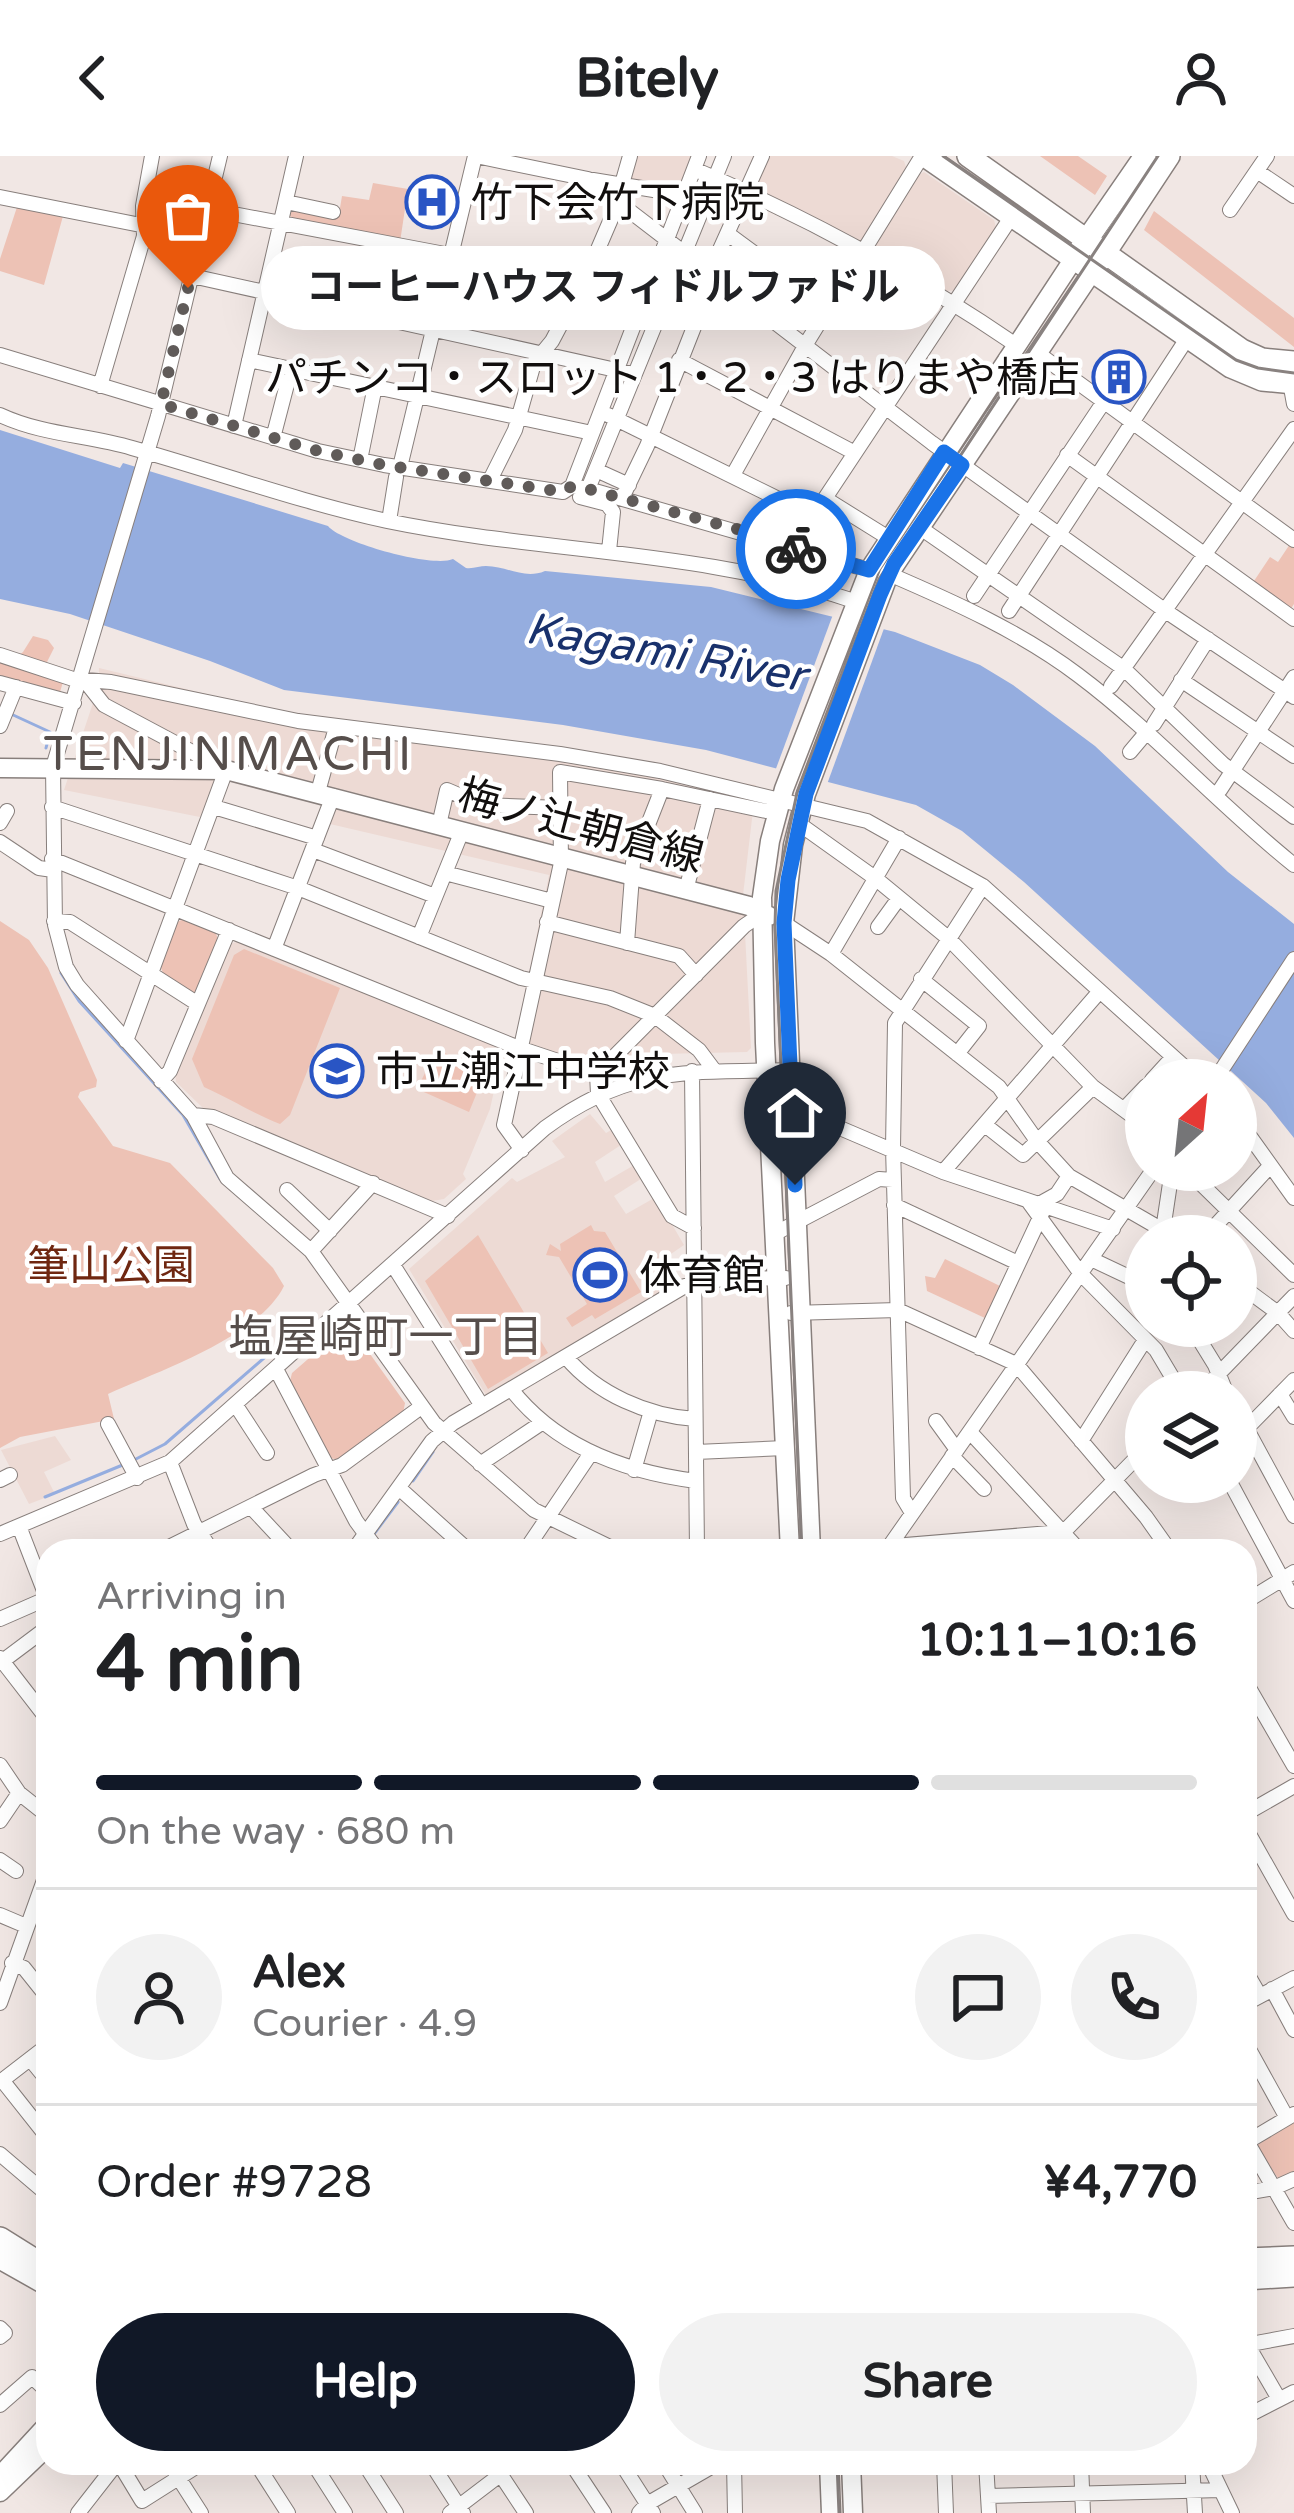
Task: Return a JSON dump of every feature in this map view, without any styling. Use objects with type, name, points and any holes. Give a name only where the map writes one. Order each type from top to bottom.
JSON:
[{"type":"highway","points":[[923,156],[1083,266],[1194,329]]},
{"type":"highway","points":[[968,156],[1097,246],[1251,377],[1293,383]]},
{"type":"highway","points":[[1097,246],[1145,156]]},
{"type":"highway","points":[[1083,266],[1169,156]]},
{"type":"highway","points":[[0,2238],[36,2260]]},
{"type":"highway","points":[[1257,2259],[1294,2257]]},
{"type":"highway","points":[[0,2258],[36,2278]]},
{"type":"highway","points":[[1257,2278],[1294,2276]]},
{"type":"main road","points":[[810,1539],[790,1313],[796,1223],[784,923],[802,808],[869,570],[1016,345],[1083,266]]},
{"type":"main road","points":[[789,1278],[776,1233],[763,913],[770,841],[783,794],[860,607],[889,574],[1036,352],[1083,266]]},
{"type":"main road","name":"梅ノ辻朝倉線","points":[[0,768],[226,770],[686,890],[784,923]]},
{"type":"main road","points":[[789,1539],[785,1448],[790,1313]]},
{"type":"main road","points":[[0,2476],[36,2437]]},
{"type":"main road","points":[[0,2492],[36,2458]]},
{"type":"main road","points":[[829,2475],[831,2513]]},
{"type":"main road","points":[[851,2475],[853,2513]]},
{"type":"street","points":[[100,386],[145,236],[143,206],[152,156]]},
{"type":"street","points":[[220,156],[161,404],[53,767],[55,921],[66,967],[89,1000],[193,1115],[220,1170],[311,1251],[441,1431],[545,1517],[592,1539]]},
{"type":"street","points":[[234,426],[296,156]]},
{"type":"street","points":[[388,521],[475,156],[588,179],[624,180],[684,195]]},
{"type":"street","points":[[490,480],[519,416],[534,363],[579,287],[617,202],[630,156]]},
{"type":"street","points":[[574,489],[592,433],[634,374],[724,156]]},
{"type":"street","points":[[625,491],[762,156]]},
{"type":"street","points":[[733,475],[923,156]]},
{"type":"street","points":[[1230,210],[1267,156]]},
{"type":"street","points":[[574,489],[596,470],[617,369],[697,162],[715,178],[955,303],[1016,345]]},
{"type":"street","points":[[1257,171],[1294,196]]},
{"type":"street","points":[[588,179],[944,452],[1167,612],[1291,688],[1220,790]]},
{"type":"street","points":[[0,197],[200,237]]},
{"type":"street","points":[[286,202],[333,212]]},
{"type":"street","points":[[207,209],[449,255],[659,308]]},
{"type":"street","points":[[785,582],[813,516],[1012,216]]},
{"type":"street","points":[[728,233],[829,308]]},
{"type":"street","points":[[192,276],[634,374]]},
{"type":"street","points":[[1009,611],[1194,329]]},
{"type":"street","points":[[1036,352],[1294,540]]},
{"type":"street","points":[[0,355],[398,472],[625,491],[869,570]]},
{"type":"street","points":[[249,360],[592,433]]},
{"type":"street","points":[[679,360],[855,453]]},
{"type":"street","points":[[273,438],[291,369]]},
{"type":"street","points":[[360,460],[375,386]]},
{"type":"street","points":[[974,596],[1103,403]]},
{"type":"street","points":[[0,415],[388,521],[670,558],[785,582],[860,607]]},
{"type":"street","points":[[608,415],[813,516]]},
{"type":"street","points":[[1111,686],[1294,429]]},
{"type":"street","points":[[1066,455],[1294,619]]},
{"type":"street","points":[[596,470],[625,491]]},
{"type":"street","points":[[574,489],[611,508],[609,551]]},
{"type":"street","points":[[826,499],[887,537]]},
{"type":"street","points":[[919,527],[1123,668],[1232,771],[1294,818]]},
{"type":"street","points":[[889,574],[1058,660],[1150,728],[1214,799],[1294,865]]},
{"type":"street","points":[[1130,752],[1165,709],[1208,639]]},
{"type":"street","points":[[0,655],[74,679],[298,721],[591,758],[783,794],[948,938],[1093,1087],[1124,1109]]},
{"type":"street","points":[[82,677],[104,704],[226,770],[126,1041]]},
{"type":"street","points":[[1181,680],[1294,756]]},
{"type":"street","points":[[0,726],[8,685],[74,703]]},
{"type":"street","points":[[274,949],[315,844],[336,727]]},
{"type":"street","points":[[522,1150],[504,1125],[560,856],[560,772],[766,812],[783,794]]},
{"type":"street","points":[[627,943],[631,875],[662,789]]},
{"type":"street","points":[[439,825],[447,790],[482,805],[560,808]]},
{"type":"street","points":[[686,890],[710,800]]},
{"type":"street","points":[[52,807],[196,852],[534,981],[610,998],[655,1016],[699,1050],[714,1070]]},
{"type":"street","points":[[214,807],[435,896]]},
{"type":"street","points":[[802,808],[867,821],[982,886],[1174,1057]]},
{"type":"street","points":[[419,937],[462,831]]},
{"type":"street","points":[[830,954],[899,838]]},
{"type":"street","points":[[0,842],[39,868],[52,864],[175,908],[519,1048],[597,1074]]},
{"type":"street","points":[[445,873],[552,901]]},
{"type":"street","points":[[912,1513],[903,1498],[893,1180],[895,1023],[982,886]]},
{"type":"street","points":[[878,927],[898,898]]},
{"type":"street","points":[[694,1228],[673,1216],[598,1094],[597,1074],[744,926],[763,913]]},
{"type":"street","points":[[55,921],[70,922],[198,1004]]},
{"type":"street","points":[[547,922],[679,956],[696,975]]},
{"type":"street","points":[[784,923],[901,1008],[1009,1097],[1037,1141],[1069,1176],[1140,1215]]},
{"type":"street","points":[[161,1081],[170,1071],[229,930]]},
{"type":"street","points":[[1228,1059],[1294,959]]},
{"type":"street","points":[[921,979],[979,1026],[957,1054]]},
{"type":"street","points":[[943,1172],[1100,992]]},
{"type":"street","points":[[1,1532],[170,1462],[545,1128],[598,1094],[639,1079],[692,1071],[790,1070]]},
{"type":"street","points":[[692,1071],[697,1539]]},
{"type":"street","points":[[985,1125],[1023,1154],[1093,1087]]},
{"type":"street","points":[[793,1108],[943,1172],[1113,1229]]},
{"type":"street","points":[[193,1115],[213,1117],[448,1216]]},
{"type":"street","points":[[1257,1147],[1294,1198]]},
{"type":"street","points":[[1224,1215],[1270,1166]]},
{"type":"street","points":[[979,1348],[1044,1206],[1069,1176]]},
{"type":"street","points":[[776,1233],[879,1179],[893,1180]]},
{"type":"street","points":[[311,1251],[373,1183]]},
{"type":"street","points":[[286,1190],[330,1231]]},
{"type":"street","points":[[894,1539],[1139,1191]]},
{"type":"street","points":[[1208,1191],[1294,1275]]},
{"type":"street","points":[[894,1205],[1018,1263]]},
{"type":"street","points":[[1044,1206],[1081,1274],[1125,1319]]},
{"type":"street","points":[[1091,1258],[1125,1275]]},
{"type":"street","points":[[393,1265],[482,1406]]},
{"type":"street","points":[[361,1539],[441,1431],[694,1282],[789,1278]]},
{"type":"street","points":[[1220,1371],[1294,1296]]},
{"type":"street","points":[[1257,1298],[1294,1331]]},
{"type":"street","points":[[790,1313],[898,1310],[1016,1364],[1161,1539]]},
{"type":"street","points":[[1082,1441],[1144,1347]]},
{"type":"street","points":[[566,1357],[593,1383],[651,1411],[695,1419]]},
{"type":"street","points":[[276,1369],[368,1539]]},
{"type":"street","points":[[1257,1418],[1294,1380]]},
{"type":"street","points":[[511,1389],[543,1422],[591,1453],[634,1469],[696,1481]]},
{"type":"street","points":[[1280,1394],[1294,1417]]},
{"type":"street","points":[[236,1404],[267,1453]]},
{"type":"street","points":[[188,1539],[328,1471],[421,1406]]},
{"type":"street","points":[[634,1469],[651,1411]]},
{"type":"street","points":[[936,1421],[984,1489]]},
{"type":"street","points":[[480,1464],[543,1422]]},
{"type":"street","points":[[108,1424],[136,1478]]},
{"type":"street","points":[[970,1432],[1069,1539]]},
{"type":"street","points":[[696,1452],[785,1448]]},
{"type":"street","points":[[1257,1449],[1294,1516]]},
{"type":"street","points":[[531,1539],[545,1517],[556,1510],[591,1453]]},
{"type":"street","points":[[170,1462],[204,1539]]},
{"type":"street","points":[[1056,1539],[1125,1468]]},
{"type":"street","points":[[399,1488],[456,1539]]},
{"type":"street","points":[[1244,1503],[1289,1576],[1294,1601]]},
{"type":"street","points":[[251,1507],[281,1539]]},
{"type":"street","points":[[19,1526],[36,1569]]},
{"type":"street","points":[[994,1539],[1062,1532]]},
{"type":"street","points":[[1257,1595],[1289,1576]]},
{"type":"street","points":[[0,1619],[36,1605]]},
{"type":"street","points":[[36,1636],[1,1661],[36,1705]]},
{"type":"street","points":[[1257,1702],[1294,1766]]},
{"type":"street","points":[[0,1766],[36,1806]]},
{"type":"street","points":[[1257,1807],[1294,1786]]},
{"type":"street","points":[[0,1821],[19,1792]]},
{"type":"street","points":[[1257,1848],[1294,1914]]},
{"type":"street","points":[[0,1860],[16,1870]]},
{"type":"street","points":[[0,2003],[36,1906]]},
{"type":"street","points":[[0,1915],[26,1926]]},
{"type":"street","points":[[12,1963],[24,1968],[36,1983]]},
{"type":"street","points":[[1294,1978],[1259,1996],[1294,2030]]},
{"type":"street","points":[[36,2054],[1,2081],[36,2123]]},
{"type":"street","points":[[30,2059],[36,2066]]},
{"type":"street","points":[[1257,2061],[1291,2116],[1257,2134]]},
{"type":"street","points":[[0,2154],[36,2185]]},
{"type":"street","points":[[1257,2159],[1294,2223]]},
{"type":"street","points":[[1257,2191],[1294,2179]]},
{"type":"street","points":[[0,2328],[5,2333],[0,2337]]},
{"type":"street","points":[[1257,2342],[1294,2336]]},
{"type":"street","points":[[1257,2358],[1287,2395],[1257,2411]]},
{"type":"street","points":[[0,2405],[32,2377],[36,2381]]},
{"type":"street","points":[[85,2510],[110,2475]]},
{"type":"street","points":[[126,2475],[146,2507],[183,2475]]},
{"type":"street","points":[[176,2475],[201,2513]]},
{"type":"street","points":[[264,2475],[288,2513]]},
{"type":"street","points":[[321,2475],[345,2513]]},
{"type":"street","points":[[372,2475],[396,2513]]},
{"type":"street","points":[[438,2475],[457,2510],[491,2475]]},
{"type":"street","points":[[501,2475],[526,2513]]},
{"type":"street","points":[[580,2475],[604,2513]]},
{"type":"street","points":[[627,2475],[646,2510],[697,2475]]},
{"type":"street","points":[[671,2475],[695,2513]]},
{"type":"street","points":[[734,2475],[736,2513]]},
{"type":"street","points":[[944,2475],[946,2513]]},
{"type":"street","points":[[987,2475],[988,2505],[1082,2494],[1221,2490]]},
{"type":"street","points":[[1081,2475],[1083,2513]]},
{"type":"street","points":[[1193,2475],[1195,2513]]},
{"type":"street","points":[[1214,2475],[1232,2513]]},
{"type":"shaded area","points":[[636,156],[694,156],[679,190],[630,180]]},
{"type":"shaded area","points":[[766,156],[892,156],[904,161],[907,170],[867,239],[856,242],[759,191],[756,178]]},
{"type":"shaded area","points":[[924,172],[994,220],[997,231],[959,290],[946,291],[878,255],[876,244]]},
{"type":"shaded area","points":[[99,668],[268,709],[756,785],[743,895],[751,1048],[747,1052],[660,1054],[606,1074],[515,1041],[549,875],[330,824],[337,792],[225,759],[200,817],[64,790],[98,688]]},
{"type":"shaded area","name":"市立潮江中学校","points":[[239,941],[508,1049],[514,1060],[511,1071],[499,1068],[490,1109],[463,1174],[466,1179],[444,1199],[432,1201],[203,1108],[176,1082],[175,1072],[227,945]]},
{"type":"shaded area","points":[[590,1114],[606,1133],[615,1128],[624,1143],[595,1162],[605,1182],[636,1164],[644,1177],[614,1196],[626,1214],[656,1197],[684,1245],[652,1267],[666,1289],[486,1395],[409,1269],[512,1178],[517,1182],[565,1157],[552,1141]]},
{"type":"shaded area","points":[[55,1436],[71,1460],[44,1472],[55,1494],[29,1504],[1,1450]]},
{"type":"green space","points":[[1040,156],[1078,156],[1107,176],[1095,195]]},
{"type":"green space","points":[[373,183],[408,189],[400,242],[295,222],[287,212],[289,206],[332,216],[342,196],[369,200]]},
{"type":"green space","points":[[17,207],[63,216],[44,285],[0,271]]},
{"type":"green space","points":[[1154,211],[1294,318],[1294,347],[1144,230]]},
{"type":"green space","points":[[1290,544],[1294,547],[1294,604],[1290,610],[1252,584],[1270,557],[1278,562]]},
{"type":"green space","points":[[33,636],[48,640],[54,648],[46,664],[63,682],[60,692],[0,676],[0,660],[9,663]]},
{"type":"green space","points":[[186,918],[215,931],[219,942],[199,991],[187,994],[167,978],[161,964],[175,923]]},
{"type":"green space","name":"筆山公園","points":[[0,921],[29,940],[48,968],[97,1080],[96,1087],[78,1097],[113,1146],[170,1163],[273,1268],[284,1286],[271,1304],[231,1337],[108,1394],[114,1419],[20,1437],[0,1448]]},
{"type":"green space","points":[[244,949],[340,988],[290,1115],[280,1124],[204,1087],[192,1059],[234,955]]},
{"type":"green space","points":[[437,1049],[485,1073],[469,1112],[417,1089]]},
{"type":"green space","name":"体育館","points":[[591,1225],[594,1231],[605,1232],[641,1292],[572,1327],[566,1318],[587,1304],[559,1257],[546,1255],[550,1244],[561,1251],[560,1244]]},
{"type":"green space","points":[[478,1235],[548,1353],[488,1389],[425,1281]]},
{"type":"green space","points":[[945,1259],[1002,1287],[987,1319],[927,1291],[925,1276],[935,1278]]},
{"type":"green space","points":[[338,1333],[355,1333],[405,1403],[403,1414],[339,1460],[326,1457],[289,1385],[292,1373]]},
{"type":"green space","points":[[1294,2120],[1294,2175],[1280,2181],[1257,2145]]},
{"type":"water","name":"Kagami River","points":[[0,430],[328,526],[351,540],[388,552],[427,560],[453,559],[466,568],[711,587],[895,632],[980,665],[1095,746],[1228,872],[1294,924],[1294,1138],[1257,1095],[1257,1059],[1218,1059],[1024,882],[962,831],[916,805],[706,750],[563,725],[284,690],[70,614],[0,599]]},
{"type":"pier","points":[[835,609],[886,623],[826,787],[774,774]]},
{"type":"waterway","points":[[11,714],[50,732],[46,748]]},
{"type":"waterway","points":[[61,973],[79,1001],[183,1115],[220,1179]]},
{"type":"waterway","points":[[408,1277],[419,1294]]},
{"type":"waterway","points":[[134,1460],[165,1444],[309,1319]]},
{"type":"waterway","points":[[413,1481],[433,1452]]},
{"type":"waterway","points":[[45,1497],[125,1464]]},
{"type":"waterway","points":[[374,1534],[398,1502]]},
{"type":"tram line","points":[[943,156],[1236,360],[1294,373]]},
{"type":"tram line","points":[[801,1539],[775,926],[776,891],[797,793],[879,579],[1158,156]]},
{"type":"tram line","points":[[837,2475],[839,2513]]},
{"type":"way so far","points":[[188,288],[161,404],[318,451],[384,465],[563,492],[572,486],[588,489],[796,549]]},
{"type":"place","name":"竹下会竹下病院","points":[[432,202]]},
{"type":"place","name":"コーヒーハウス フィドルファドル","points":[[188,288]]},
{"type":"place","name":"パチンコ・スロット 1・2・3 はりまや橋店","points":[[1119,377]]},
{"type":"place","name":"市立潮江中学校","points":[[337,1071]]},
{"type":"place","name":"体育館","points":[[600,1275]]},
{"type":"district","name":"TENJINMACHI","points":[[229,753]]},
{"type":"district","name":"塩屋崎町一丁目","points":[[386,1336]]},
{"type":"route","points":[[795,1185],[784,923],[793,845],[806,794],[880,595],[894,564],[962,465],[944,452],[869,570],[796,549]]}]
